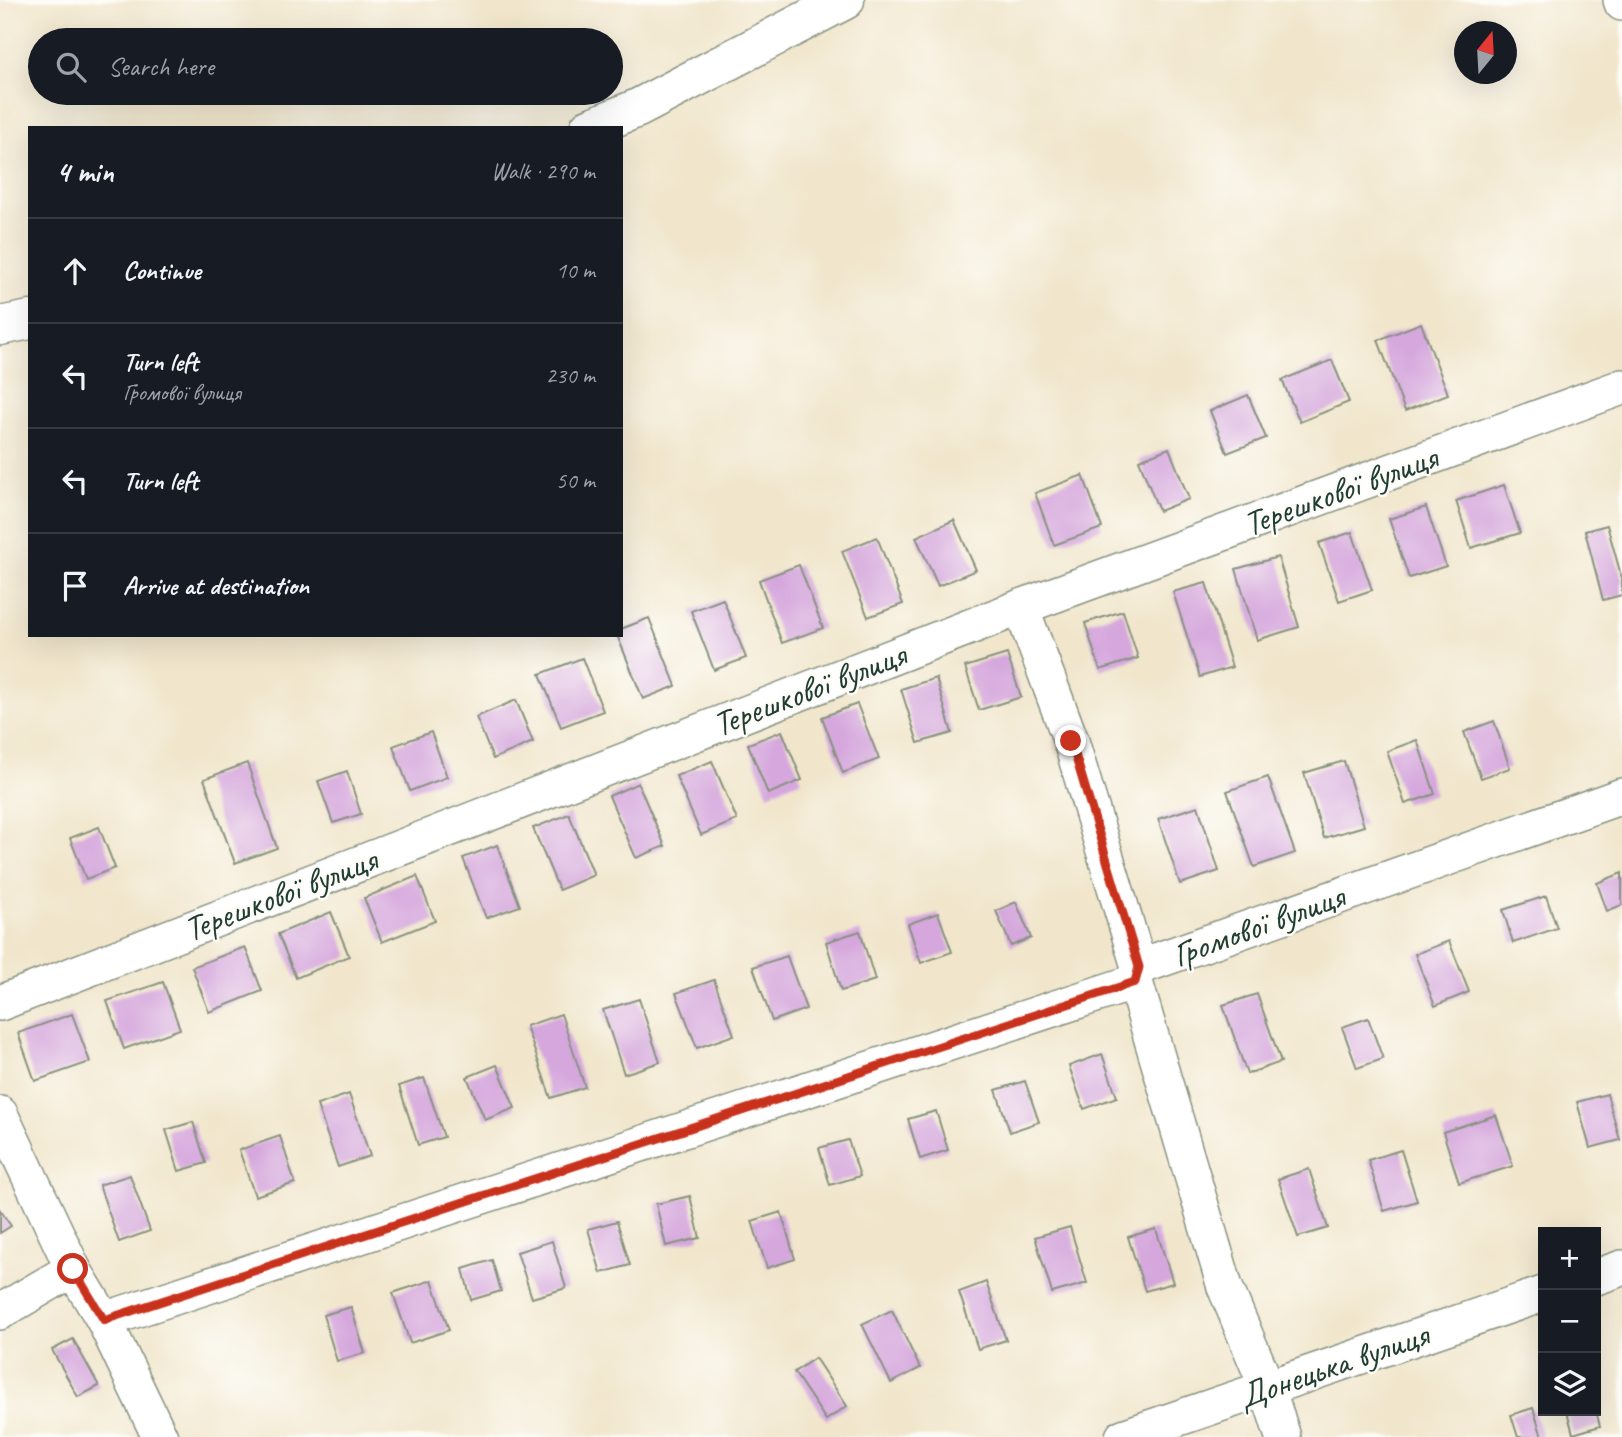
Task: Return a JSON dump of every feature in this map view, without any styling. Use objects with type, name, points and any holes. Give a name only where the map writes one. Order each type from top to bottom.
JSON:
[{"type":"street","points":[[594,126],[638,108],[845,0]]},
{"type":"street","points":[[0,326],[28,320]]},
{"type":"street","name":"Терешкової вулиця","points":[[0,1003],[1021,607],[1622,387]]},
{"type":"street","points":[[1021,607],[1071,741],[1225,1287],[1267,1387],[1283,1437]]},
{"type":"street","name":"Громової вулиця","points":[[104,1320],[1137,975],[1622,796]]},
{"type":"street","points":[[0,1114],[73,1269],[104,1320],[160,1437]]},
{"type":"street","points":[[1601,1275],[1622,1268]]},
{"type":"street","points":[[0,1312],[73,1269]]},
{"type":"street","name":"Донецька вулиця","points":[[1122,1437],[1538,1296]]},
{"type":"building","points":[[1421,323],[1448,394],[1405,411],[1378,340]]},
{"type":"building","points":[[1332,360],[1349,402],[1300,422],[1282,380]]},
{"type":"building","points":[[1248,395],[1266,438],[1227,453],[1210,411]]},
{"type":"building","points":[[1169,448],[1189,499],[1159,511],[1139,460]]},
{"type":"building","points":[[1083,475],[1102,528],[1054,545],[1035,493]]},
{"type":"building","points":[[1504,485],[1520,533],[1471,548],[1456,501]]},
{"type":"building","points":[[1426,507],[1446,566],[1409,578],[1389,519]]},
{"type":"building","points":[[954,520],[976,570],[938,586],[916,537]]},
{"type":"building","points":[[1607,525],[1622,579],[1622,595],[1603,600],[1585,531]]},
{"type":"building","points":[[1352,532],[1372,590],[1339,601],[1319,543]]},
{"type":"building","points":[[877,537],[903,604],[868,617],[842,551]]},
{"type":"building","points":[[1278,557],[1299,627],[1257,640],[1236,569]]},
{"type":"building","points":[[799,565],[823,628],[782,643],[759,580]]},
{"type":"building","points":[[1206,583],[1232,667],[1200,677],[1173,592]]},
{"type":"building","points":[[723,599],[746,658],[714,670],[691,611]]},
{"type":"building","points":[[1123,611],[1138,658],[1100,670],[1085,623]]},
{"type":"building","points":[[649,618],[676,686],[643,699],[618,637],[623,637],[623,628]]},
{"type":"building","points":[[1007,654],[1021,697],[979,710],[965,667]]},
{"type":"building","points":[[582,658],[603,711],[561,727],[540,674]]},
{"type":"building","points":[[936,678],[952,733],[918,743],[901,689]]},
{"type":"building","points":[[516,700],[533,742],[493,759],[476,717]]},
{"type":"building","points":[[857,704],[879,759],[843,773],[822,717]]},
{"type":"building","points":[[1494,721],[1510,768],[1481,778],[1464,732]]},
{"type":"building","points":[[782,731],[802,780],[768,794],[748,744]]},
{"type":"building","points":[[431,732],[447,777],[410,791],[393,746]]},
{"type":"building","points":[[1417,740],[1435,794],[1405,804],[1387,751]]},
{"type":"building","points":[[712,761],[737,820],[701,835],[676,776]]},
{"type":"building","points":[[1344,761],[1364,826],[1324,838],[1304,773]]},
{"type":"building","points":[[247,763],[277,848],[235,863],[204,779]]},
{"type":"building","points":[[347,771],[361,814],[333,823],[318,781]]},
{"type":"building","points":[[1268,777],[1295,853],[1254,867],[1227,791]]},
{"type":"building","points":[[638,783],[665,846],[636,858],[609,796]]},
{"type":"building","points":[[1198,806],[1219,871],[1180,884],[1158,819]]},
{"type":"building","points":[[569,814],[594,875],[559,890],[533,828]]},
{"type":"building","points":[[99,827],[115,868],[86,879],[70,838]]},
{"type":"building","points":[[497,845],[520,906],[486,918],[463,858]]},
{"type":"building","points":[[1622,873],[1622,905],[1607,911],[1597,883]]},
{"type":"building","points":[[417,876],[435,921],[382,942],[364,898]]},
{"type":"building","points":[[1546,896],[1557,928],[1513,943],[1503,910]]},
{"type":"building","points":[[1016,902],[1031,938],[1011,946],[996,911]]},
{"type":"building","points":[[331,912],[349,956],[296,978],[278,934]]},
{"type":"building","points":[[938,913],[952,952],[921,963],[908,924]]},
{"type":"building","points":[[860,931],[875,980],[841,991],[826,942]]},
{"type":"building","points":[[1449,941],[1469,992],[1435,1006],[1415,954]]},
{"type":"building","points":[[245,947],[262,991],[209,1012],[192,967]]},
{"type":"building","points":[[787,956],[806,1009],[772,1021],[753,967]]},
{"type":"building","points":[[714,980],[734,1035],[697,1048],[676,993]]},
{"type":"building","points":[[163,982],[180,1029],[124,1049],[107,1001]]},
{"type":"building","points":[[1257,994],[1281,1062],[1247,1074],[1223,1005]]},
{"type":"building","points":[[639,999],[660,1062],[624,1074],[603,1010]]},
{"type":"building","points":[[72,1014],[90,1062],[35,1081],[18,1033]]},
{"type":"building","points":[[561,1014],[585,1087],[551,1098],[526,1026]]},
{"type":"building","points":[[1368,1018],[1383,1059],[1357,1068],[1342,1027]]},
{"type":"building","points":[[1102,1054],[1117,1097],[1084,1109],[1069,1066]]},
{"type":"building","points":[[497,1065],[515,1108],[485,1120],[467,1077]]},
{"type":"building","points":[[424,1078],[444,1137],[418,1145],[399,1086]]},
{"type":"building","points":[[1025,1081],[1039,1122],[1010,1132],[996,1090]]},
{"type":"building","points":[[349,1094],[370,1156],[338,1167],[317,1105]]},
{"type":"building","points":[[1607,1094],[1620,1140],[1590,1148],[1577,1102]]},
{"type":"building","points":[[936,1111],[948,1150],[920,1159],[908,1119]]},
{"type":"building","points":[[1496,1115],[1513,1166],[1459,1183],[1443,1132]]},
{"type":"building","points":[[193,1122],[206,1163],[179,1171],[166,1130]]},
{"type":"building","points":[[280,1136],[295,1183],[255,1196],[239,1150]]},
{"type":"building","points":[[848,1140],[860,1176],[830,1185],[819,1148]]},
{"type":"building","points":[[1401,1150],[1417,1201],[1384,1211],[1368,1160]]},
{"type":"building","points":[[1309,1169],[1328,1228],[1298,1237],[1278,1179]]},
{"type":"building","points":[[130,1175],[150,1231],[119,1242],[99,1185]]},
{"type":"building","points":[[690,1196],[700,1238],[666,1246],[656,1204]]},
{"type":"building","points":[[0,1210],[11,1226],[0,1233]]},
{"type":"building","points":[[781,1212],[795,1259],[767,1268],[752,1221]]},
{"type":"building","points":[[617,1221],[630,1265],[601,1273],[588,1229]]},
{"type":"building","points":[[1070,1227],[1087,1283],[1052,1293],[1035,1237]]},
{"type":"building","points":[[1156,1229],[1173,1283],[1145,1291],[1128,1237]]},
{"type":"building","points":[[552,1241],[566,1288],[532,1298],[517,1252]]},
{"type":"building","points":[[492,1260],[501,1291],[471,1300],[463,1269]]},
{"type":"building","points":[[432,1280],[449,1330],[410,1343],[393,1293]]},
{"type":"building","points":[[986,1282],[1006,1340],[978,1349],[959,1292]]},
{"type":"building","points":[[351,1307],[365,1353],[337,1361],[323,1315]]},
{"type":"building","points":[[892,1310],[920,1368],[891,1383],[862,1324]]},
{"type":"building","points":[[73,1339],[99,1386],[78,1397],[52,1350]]},
{"type":"building","points":[[815,1358],[847,1406],[826,1420],[794,1372]]},
{"type":"building","points":[[1533,1408],[1542,1437],[1518,1437],[1511,1415]]},
{"type":"building","points":[[1568,1416],[1597,1416],[1600,1426],[1573,1434]]},
{"type":"route","points":[[73,1269],[104,1320],[1135,982],[1139,967],[1071,741]]}]
